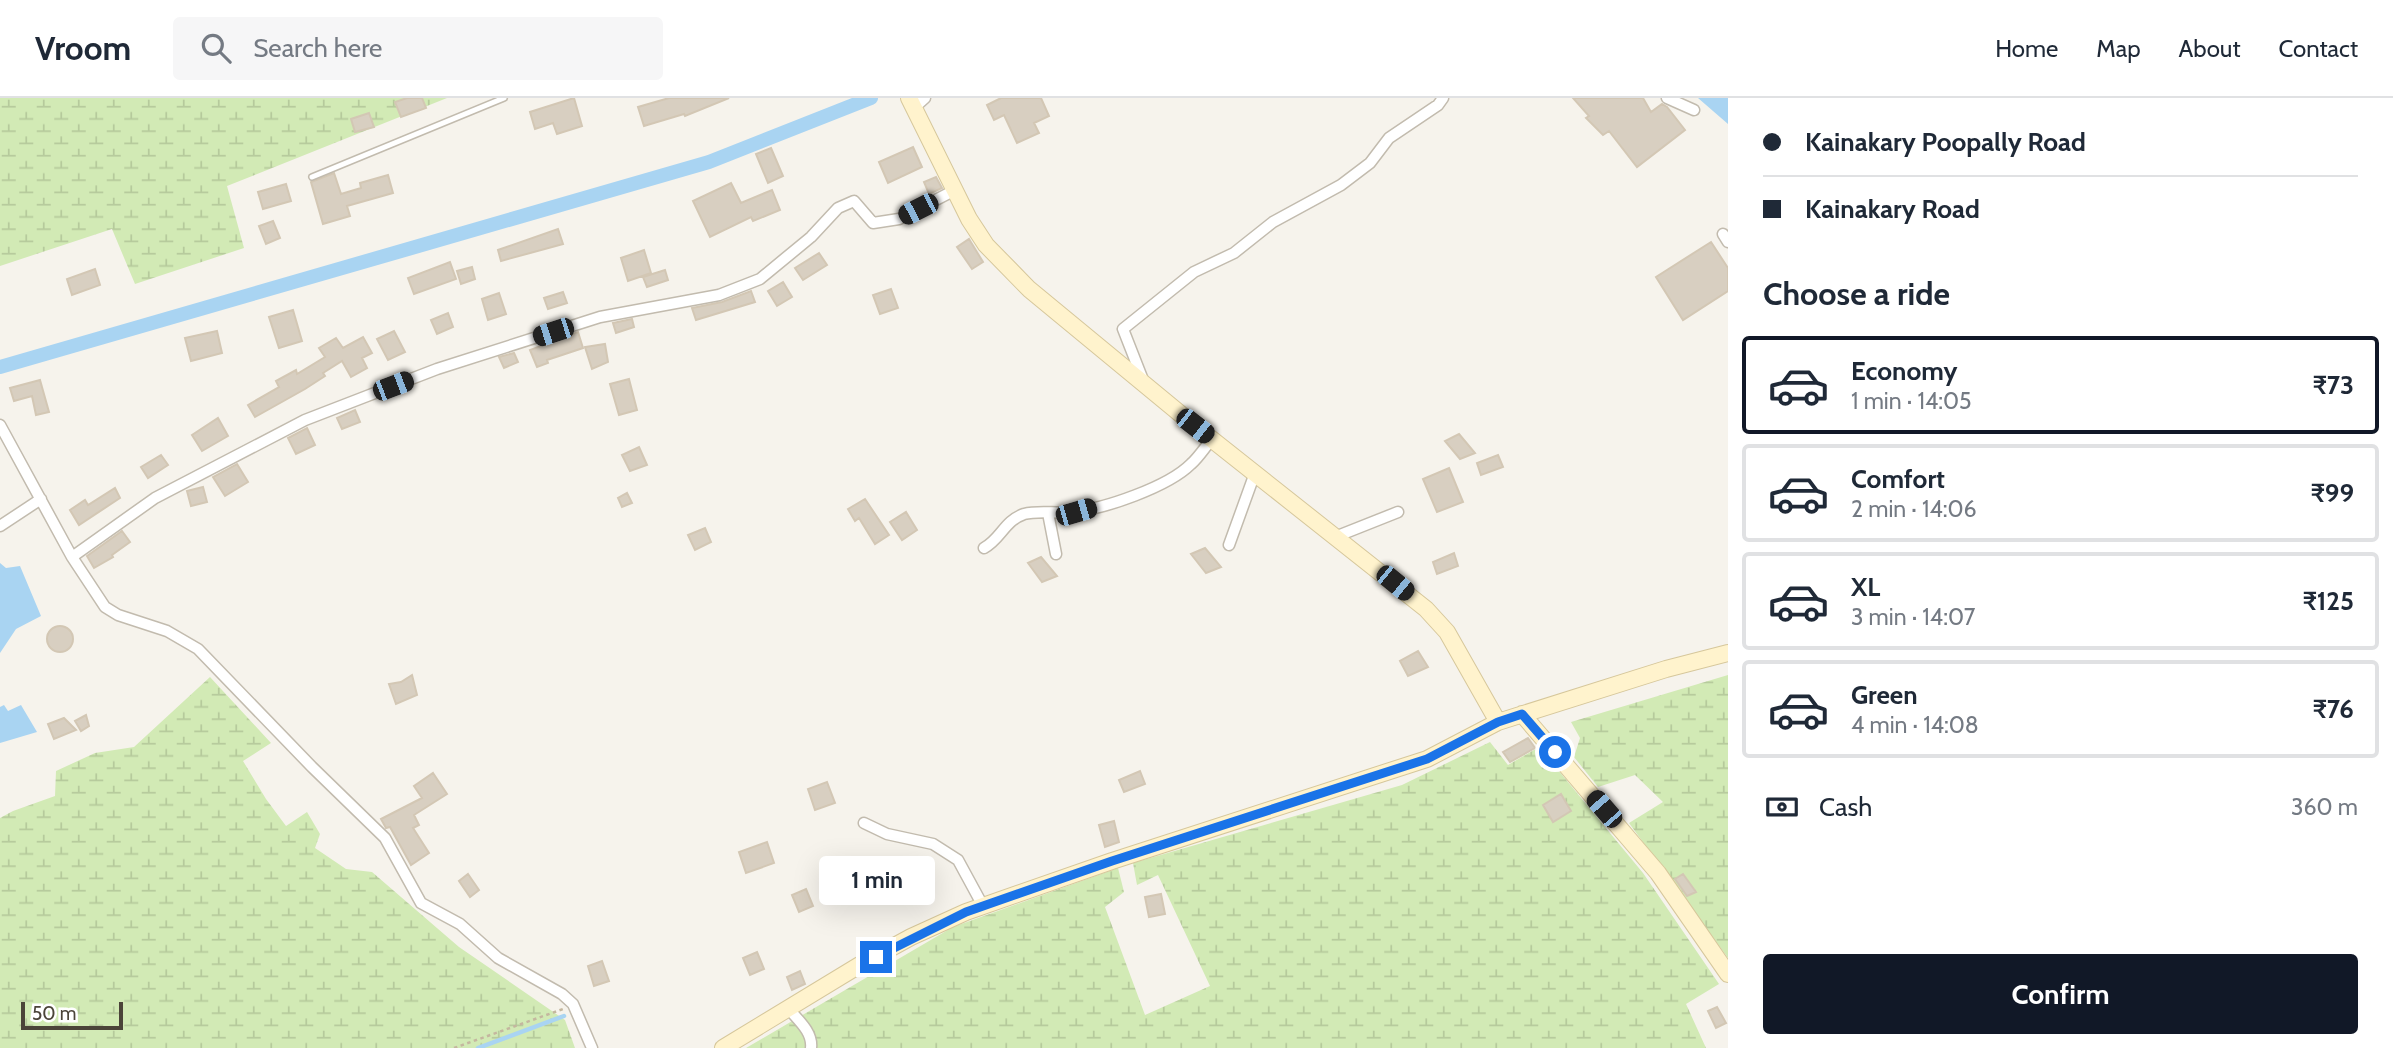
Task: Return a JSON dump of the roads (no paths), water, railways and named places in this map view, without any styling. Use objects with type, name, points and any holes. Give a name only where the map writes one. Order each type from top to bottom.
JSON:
[{"type":"main road","points":[[916,101],[955,190],[985,245],[1028,289],[1426,609],[1447,632],[1498,722]]},
{"type":"main road","points":[[723,1048],[911,937],[983,906],[1112,861],[1427,759],[1498,722],[1666,669],[1728,653]]},
{"type":"main road","points":[[1522,714],[1658,873],[1728,974]]},
{"type":"street","points":[[1144,384],[1123,329],[1194,272],[1234,253],[1273,222],[1351,177],[1370,163],[1388,138],[1438,105],[1443,98]]},
{"type":"street","points":[[1667,98],[1694,110]]},
{"type":"street","points":[[72,557],[155,498],[305,420],[437,369],[600,317],[719,295],[760,279],[811,237],[838,208],[854,201],[873,223],[899,219],[955,190]]},
{"type":"street","points":[[0,425],[72,557],[105,607],[118,615],[167,631],[198,649],[385,838],[421,903],[460,924],[498,958],[562,994],[573,1004],[592,1048]]},
{"type":"street","points":[[984,548],[995,542],[1003,527],[1014,518],[1031,512],[1076,512],[1149,489],[1190,465],[1212,439]]},
{"type":"street","points":[[1229,545],[1255,473]]},
{"type":"street","points":[[0,526],[41,499]]},
{"type":"street","points":[[1335,537],[1398,512]]},
{"type":"street","points":[[1048,513],[1056,554]]},
{"type":"street","points":[[864,823],[887,834],[933,845],[958,860],[983,906]]},
{"type":"street","points":[[788,1008],[811,1038],[811,1048]]},
{"type":"lane","points":[[312,177],[505,98]]},
{"type":"water","points":[[1698,98],[1728,98],[1728,124]]},
{"type":"water","points":[[0,563],[6,568],[20,566],[41,616],[16,629],[0,653]]},
{"type":"water","points":[[4,705],[8,711],[21,705],[37,732],[0,743],[0,707]]},
{"type":"waterway","points":[[0,367],[709,162],[871,98]]},
{"type":"waterway","points":[[478,1048],[564,1016]]}]
